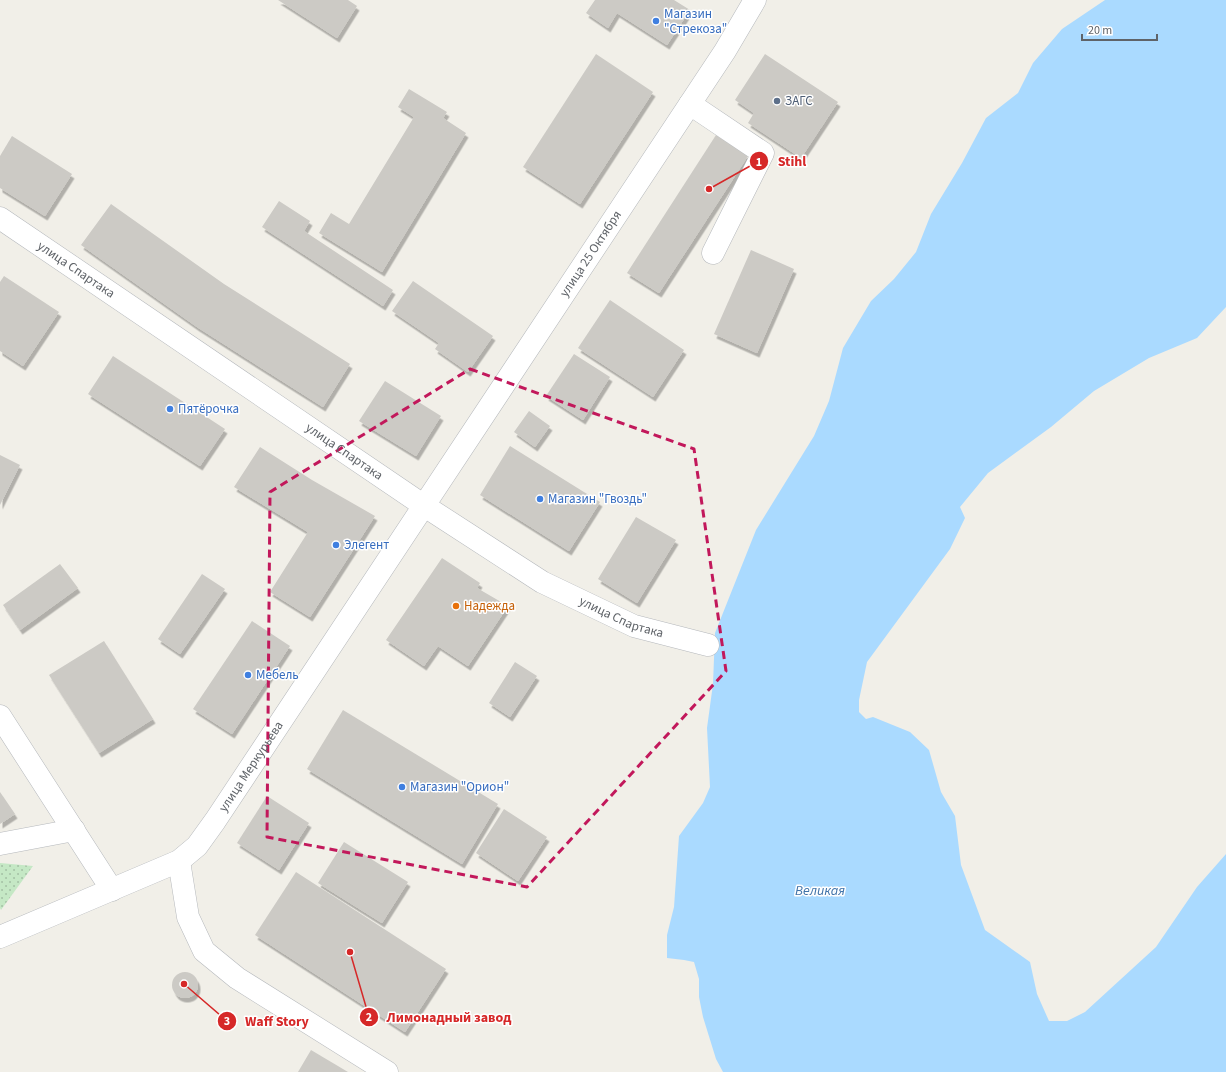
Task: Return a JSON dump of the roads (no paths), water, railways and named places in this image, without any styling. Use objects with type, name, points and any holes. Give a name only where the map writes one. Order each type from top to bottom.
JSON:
[{"type":"street","name":"улица 25 Октября","points":[[423,504],[690,104],[755,0]]},
{"type":"street","points":[[690,104],[763,153],[713,253]]},
{"type":"street","name":"улица Спартака","points":[[0,218],[423,504],[542,582],[634,626],[708,645]]},
{"type":"street","name":"улица Меркурьева","points":[[0,937],[179,861],[197,846],[215,821],[423,504]]},
{"type":"street","points":[[0,716],[112,890]]},
{"type":"street","points":[[0,844],[74,830]]},
{"type":"street","points":[[179,861],[188,917],[204,950],[237,978],[387,1072]]},
{"type":"water","name":"Великая","points":[[1105,0],[1226,0],[1226,307],[1197,338],[1149,358],[1094,391],[1051,427],[988,473],[960,507],[965,518],[950,549],[867,662],[859,700],[859,712],[866,719],[873,717],[910,732],[929,750],[941,792],[955,816],[961,865],[985,930],[1030,962],[1037,994],[1049,1021],[1067,1021],[1085,1012],[1156,947],[1197,887],[1226,854],[1226,1072],[723,1072],[716,1059],[703,1017],[699,997],[699,979],[694,962],[667,958],[667,935],[674,907],[679,836],[703,803],[710,787],[707,728],[713,684],[715,633],[756,530],[814,436],[829,401],[843,348],[871,301],[894,279],[916,252],[931,214],[962,163],[986,118],[1018,93],[1033,63],[1062,29]]},
{"type":"place","name":"Магазин \"Стрекоза\"","points":[[656,21]]},
{"type":"place","name":"ЗАГС","points":[[777,101]]},
{"type":"place","name":"Stihl","points":[[709,189]]},
{"type":"place","name":"Пятёрочка","points":[[170,409]]},
{"type":"place","name":"Магазин \"Гвоздь\"","points":[[540,499]]},
{"type":"place","name":"Элегент","points":[[336,545]]},
{"type":"place","name":"Надежда","points":[[456,606]]},
{"type":"place","name":"Мебель","points":[[248,675]]},
{"type":"place","name":"Магазин \"Орион\"","points":[[402,787]]},
{"type":"place","name":"Лимонадный завод","points":[[350,952]]},
{"type":"place","name":"Waff Story","points":[[184,984]]}]
